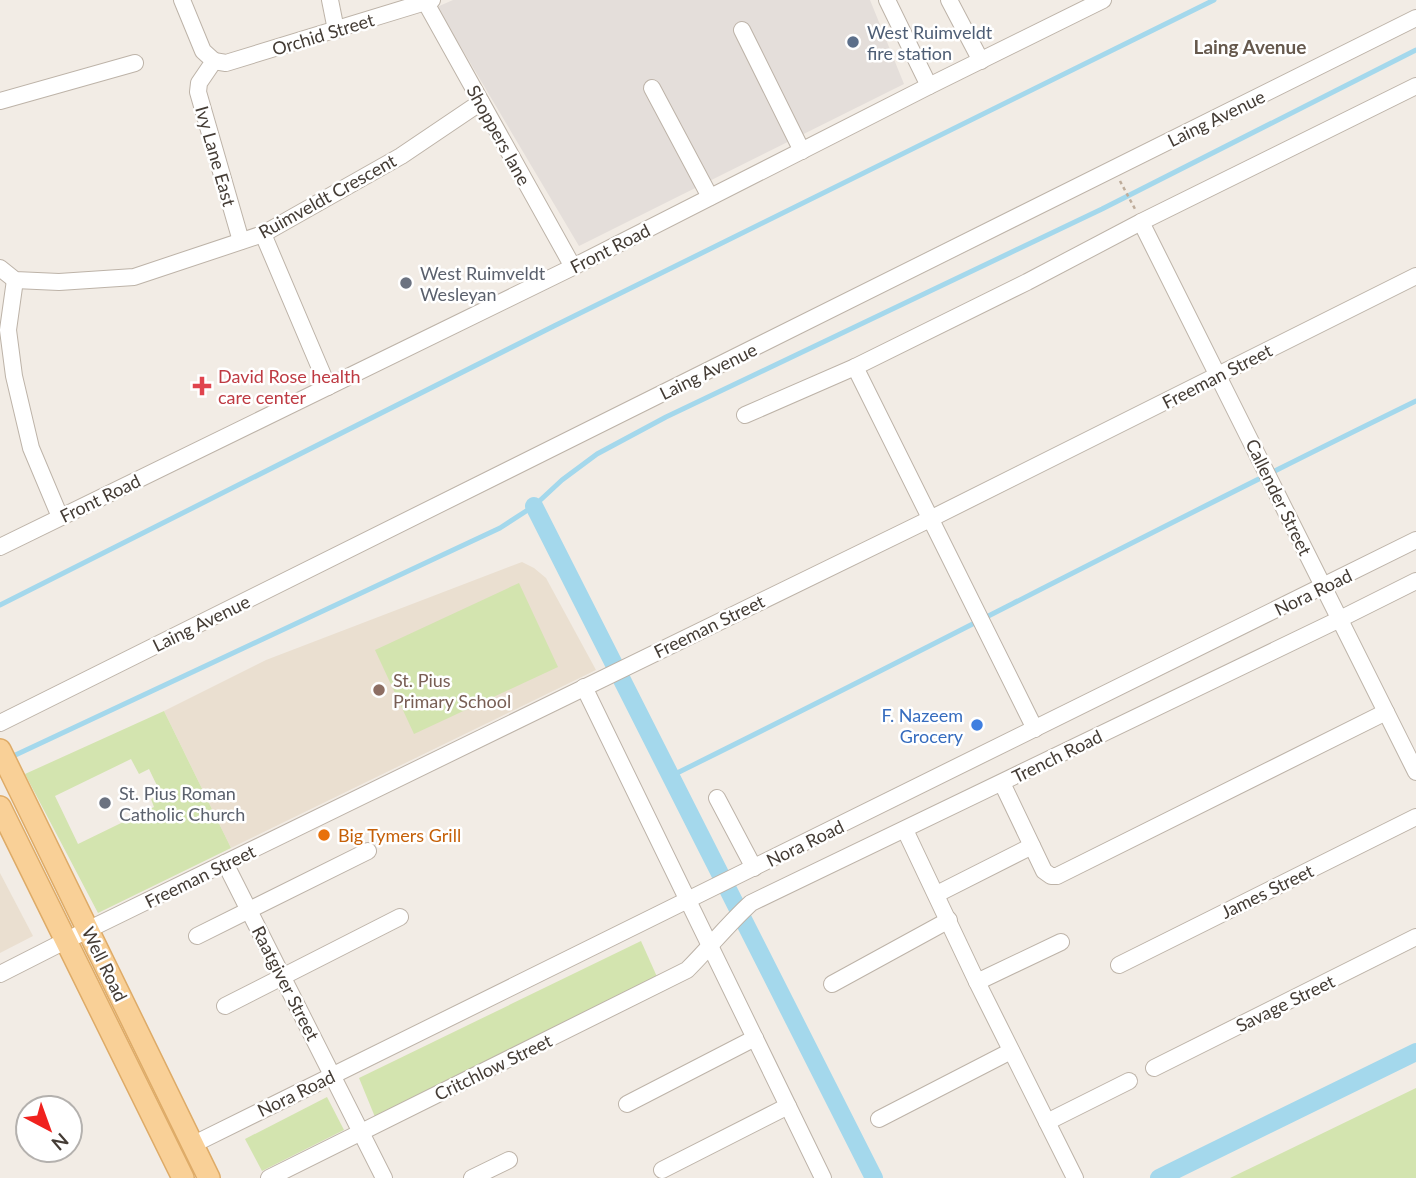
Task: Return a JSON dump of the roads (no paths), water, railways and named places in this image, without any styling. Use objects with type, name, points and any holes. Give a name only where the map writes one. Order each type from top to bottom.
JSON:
[{"type":"main road","name":"Well Road","points":[[0,750],[209,1178]]},
{"type":"main road","name":"Well Road","points":[[0,807],[183,1178]]},
{"type":"street","points":[[182,0],[202,51],[214,61]]},
{"type":"street","points":[[330,0],[336,30]]},
{"type":"street","points":[[887,0],[929,86]]},
{"type":"street","points":[[949,0],[981,61]]},
{"type":"street","name":"Orchid Street","points":[[214,61],[226,63],[429,1]]},
{"type":"street","name":"Shoppers lane","points":[[429,1],[481,102],[573,267]]},
{"type":"street","name":"Front Road","points":[[0,547],[573,267],[1098,1]]},
{"type":"street","name":"Laing Avenue","points":[[0,723],[1416,18]]},
{"type":"street","points":[[742,30],[802,150]]},
{"type":"street","name":"Ivy Lane East","points":[[214,61],[199,83],[198,92],[241,242]]},
{"type":"street","points":[[0,101],[135,63]]},
{"type":"street","points":[[745,415],[855,367],[1416,86]]},
{"type":"street","points":[[652,88],[710,197]]},
{"type":"street","name":"Ruimveldt Crescent","points":[[15,280],[59,282],[134,277],[263,234],[401,156],[481,102]]},
{"type":"street","name":"Callender Street","points":[[1141,222],[1416,772]]},
{"type":"street","points":[[263,234],[328,387]]},
{"type":"street","points":[[0,268],[15,280],[8,330],[14,376],[31,448],[60,517]]},
{"type":"street","name":"Freeman Street","points":[[0,974],[930,519],[1416,276]]},
{"type":"street","points":[[855,367],[1035,729]]},
{"type":"street","name":"Nora Road","points":[[194,1144],[1416,540]]},
{"type":"street","name":"Trench Road","points":[[710,947],[751,904],[1416,581]]},
{"type":"street","points":[[584,687],[788,1105],[819,1177]]},
{"type":"street","points":[[1002,783],[1032,846],[1047,874],[1051,876],[1064,873],[1386,712]]},
{"type":"street","points":[[717,798],[754,868]]},
{"type":"street","name":"James Street","points":[[1119,965],[1416,817]]},
{"type":"street","points":[[905,830],[1074,1178]]},
{"type":"street","points":[[937,894],[1032,846]]},
{"type":"street","points":[[197,936],[368,851]]},
{"type":"street","name":"Raatgiver Street","points":[[225,863],[384,1178]]},
{"type":"street","points":[[225,1006],[400,917]]},
{"type":"street","points":[[832,984],[949,920]]},
{"type":"street","name":"Savage Street","points":[[1154,1068],[1416,937]]},
{"type":"street","points":[[977,982],[1061,942]]},
{"type":"street","name":"Critchlow Street","points":[[269,1178],[687,970],[710,947]]},
{"type":"street","points":[[628,1104],[755,1038]]},
{"type":"street","points":[[879,1119],[1012,1051]]},
{"type":"street","points":[[1047,1122],[1129,1082]]},
{"type":"street","points":[[662,1170],[788,1105]]},
{"type":"street","points":[[472,1178],[509,1160]]},
{"type":"waterway","points":[[0,605],[554,326],[1214,0]]},
{"type":"waterway","points":[[9,758],[500,528],[534,506],[562,480],[597,454],[666,417],[1102,209],[1416,50]]},
{"type":"waterway","points":[[671,776],[1416,401]]},
{"type":"waterway","points":[[534,506],[874,1178]]},
{"type":"waterway","points":[[1159,1178],[1416,1052]]},
{"type":"place","name":"West Ruimveldt fire station","points":[[853,42]]},
{"type":"place","name":"West Ruimveldt Wesleyan","points":[[406,283]]},
{"type":"place","name":"David Rose health care center","points":[[202,386]]},
{"type":"place","name":"St. Pius Primary School","points":[[379,690]]},
{"type":"place","name":"F. Nazeem Grocery","points":[[977,725]]},
{"type":"place","name":"St. Pius Roman Catholic Church","points":[[105,803]]},
{"type":"place","name":"Big Tymers Grill","points":[[324,835]]},
{"type":"district","name":"Laing Avenue","points":[[1250,46]]}]
